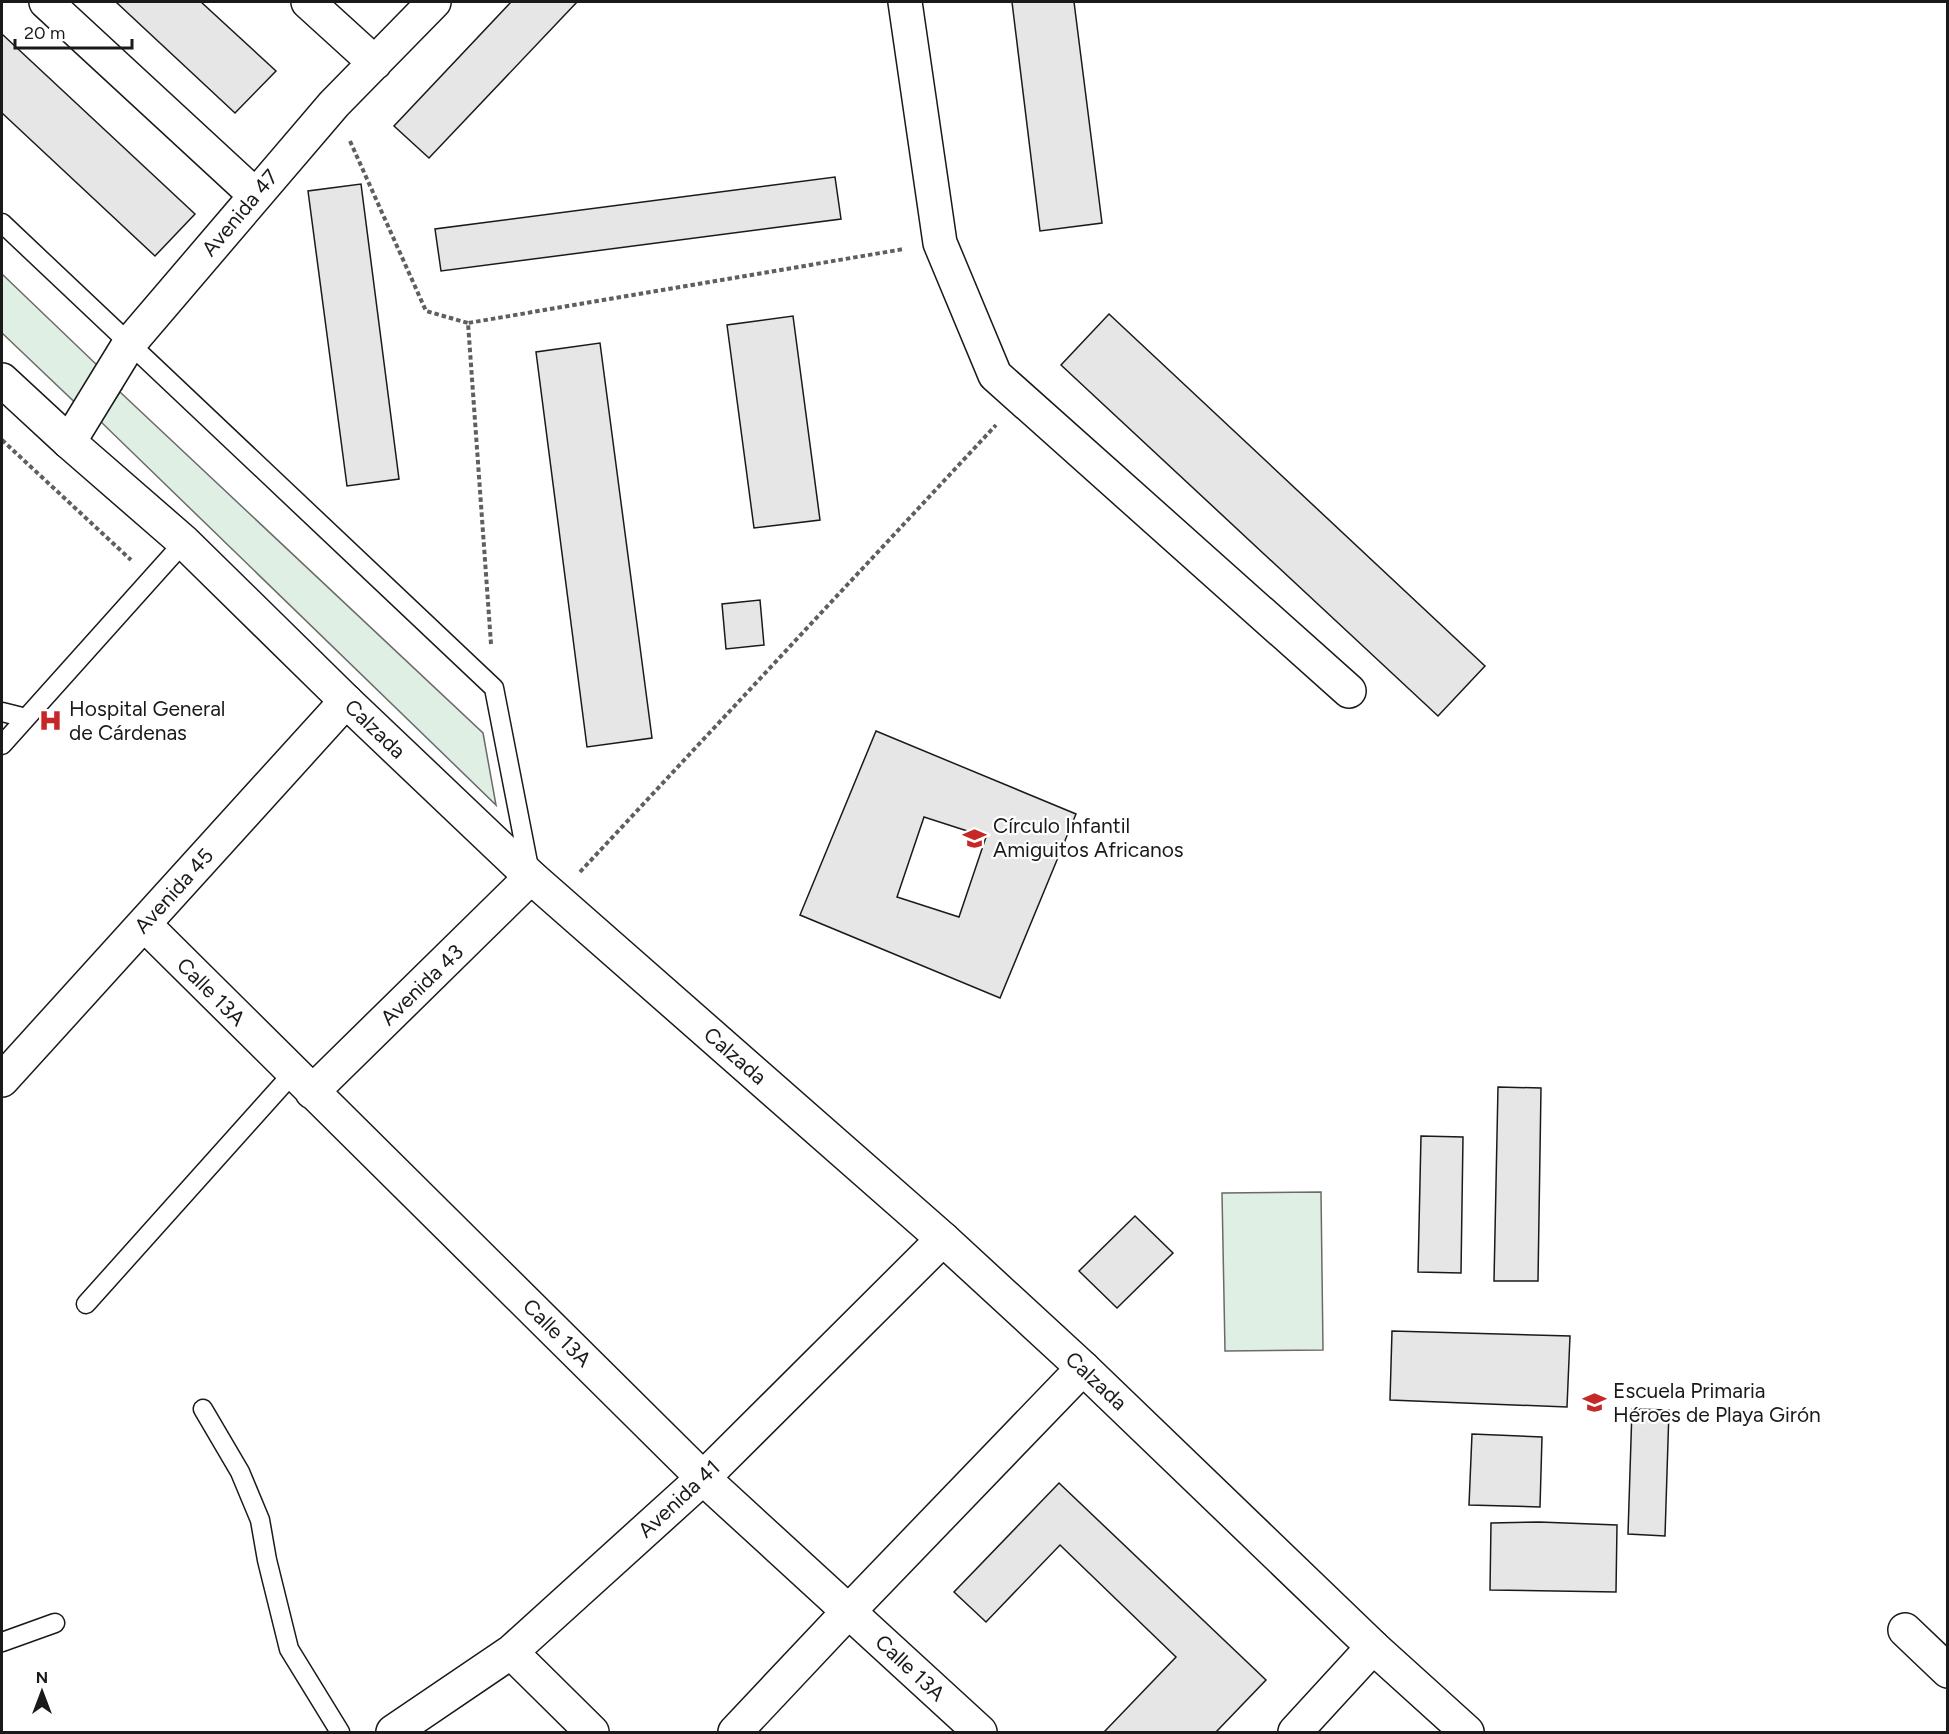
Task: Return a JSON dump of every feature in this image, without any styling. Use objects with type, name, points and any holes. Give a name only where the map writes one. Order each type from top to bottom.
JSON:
[{"type":"street","points":[[46,2],[255,195]]},
{"type":"street","points":[[308,2],[375,63]]},
{"type":"street","name":"Avenida 47","points":[[69,442],[129,344],[334,104],[434,2]]},
{"type":"street","points":[[905,2],[940,243],[995,375],[1349,691]]},
{"type":"street","name":"Calzada","points":[[2,380],[184,542],[346,702],[531,877],[943,1239],[1083,1368],[1373,1647],[1467,1732]]},
{"type":"street","name":"Avenida 45","points":[[2,1080],[346,702]]},
{"type":"street","name":"Avenida 43","points":[[303,1083],[531,877]]},
{"type":"street","name":"Calle 13A","points":[[144,924],[703,1478],[980,1732]]},
{"type":"street","name":"Avenida 41","points":[[393,1732],[511,1652],[703,1478],[943,1239]]},
{"type":"street","points":[[735,1732],[1083,1368]]},
{"type":"street","points":[[1905,1630],[1947,1671]]},
{"type":"street","points":[[1295,1732],[1373,1647]]},
{"type":"street","points":[[511,1652],[592,1732]]},
{"type":"lane","points":[[2,223],[494,688],[531,877]]},
{"type":"lane","points":[[2,745],[184,542]]},
{"type":"lane","points":[[2,712],[26,718]]},
{"type":"lane","points":[[86,1304],[303,1083]]},
{"type":"lane","points":[[204,1409],[240,1472],[260,1520],[267,1560],[289,1649],[340,1732]]},
{"type":"lane","points":[[2,1642],[55,1623]]},
{"type":"path","points":[[334,104],[426,311],[468,323],[940,243]]},
{"type":"path","points":[[468,323],[494,688]]},
{"type":"path","points":[[556,898],[1021,398]]},
{"type":"path","points":[[2,440],[151,578]]},
{"type":"green space","points":[[2,274],[122,389],[84,411],[2,333]]},
{"type":"green space","points":[[120,392],[483,733],[496,805],[100,421]]},
{"type":"green space","points":[[1321,1192],[1323,1350],[1225,1351],[1222,1193]]},
{"type":"building","points":[[116,2],[201,2],[276,71],[235,113]]},
{"type":"building","points":[[511,2],[577,2],[429,158],[394,126]]},
{"type":"building","points":[[1012,2],[1074,2],[1102,223],[1040,231]]},
{"type":"building","points":[[2,34],[195,214],[155,256],[2,113]]},
{"type":"building","points":[[835,177],[841,219],[441,271],[435,229]]},
{"type":"building","points":[[361,184],[399,479],[347,486],[308,191]]},
{"type":"building","points":[[1109,314],[1485,666],[1438,716],[1061,365]]},
{"type":"building","points":[[793,316],[820,520],[754,528],[727,325]]},
{"type":"building","points":[[600,343],[652,738],[587,747],[536,352]]},
{"type":"building","points":[[760,600],[764,645],[726,649],[722,604]]},
{"type":"building","points":[[876,731],[1076,814],[1000,998],[800,915]],"holes":[[[924,817],[986,837],[959,917],[897,897]]]},
{"type":"building","points":[[1498,1087],[1541,1088],[1538,1281],[1494,1281]]},
{"type":"building","points":[[1421,1136],[1463,1137],[1461,1273],[1418,1272]]},
{"type":"building","points":[[1135,1216],[1173,1253],[1117,1308],[1079,1271]]},
{"type":"building","points":[[1392,1331],[1570,1336],[1567,1407],[1390,1400]]},
{"type":"building","points":[[1632,1409],[1669,1410],[1665,1536],[1628,1534]]},
{"type":"building","points":[[1472,1434],[1542,1437],[1540,1507],[1469,1505]]},
{"type":"building","points":[[1059,1483],[1266,1680],[1216,1732],[1105,1731],[1176,1657],[1060,1545],[986,1622],[954,1592]]},
{"type":"building","points":[[1491,1523],[1617,1525],[1616,1592],[1490,1590]]},
{"type":"place","name":"Hospital General de Cárdenas","points":[[51,721]]},
{"type":"place","name":"Círculo Infantil Amiguitos Africanos","points":[[975,838]]},
{"type":"place","name":"Escuela Primaria Héroes de Playa Girón","points":[[1595,1403]]}]
